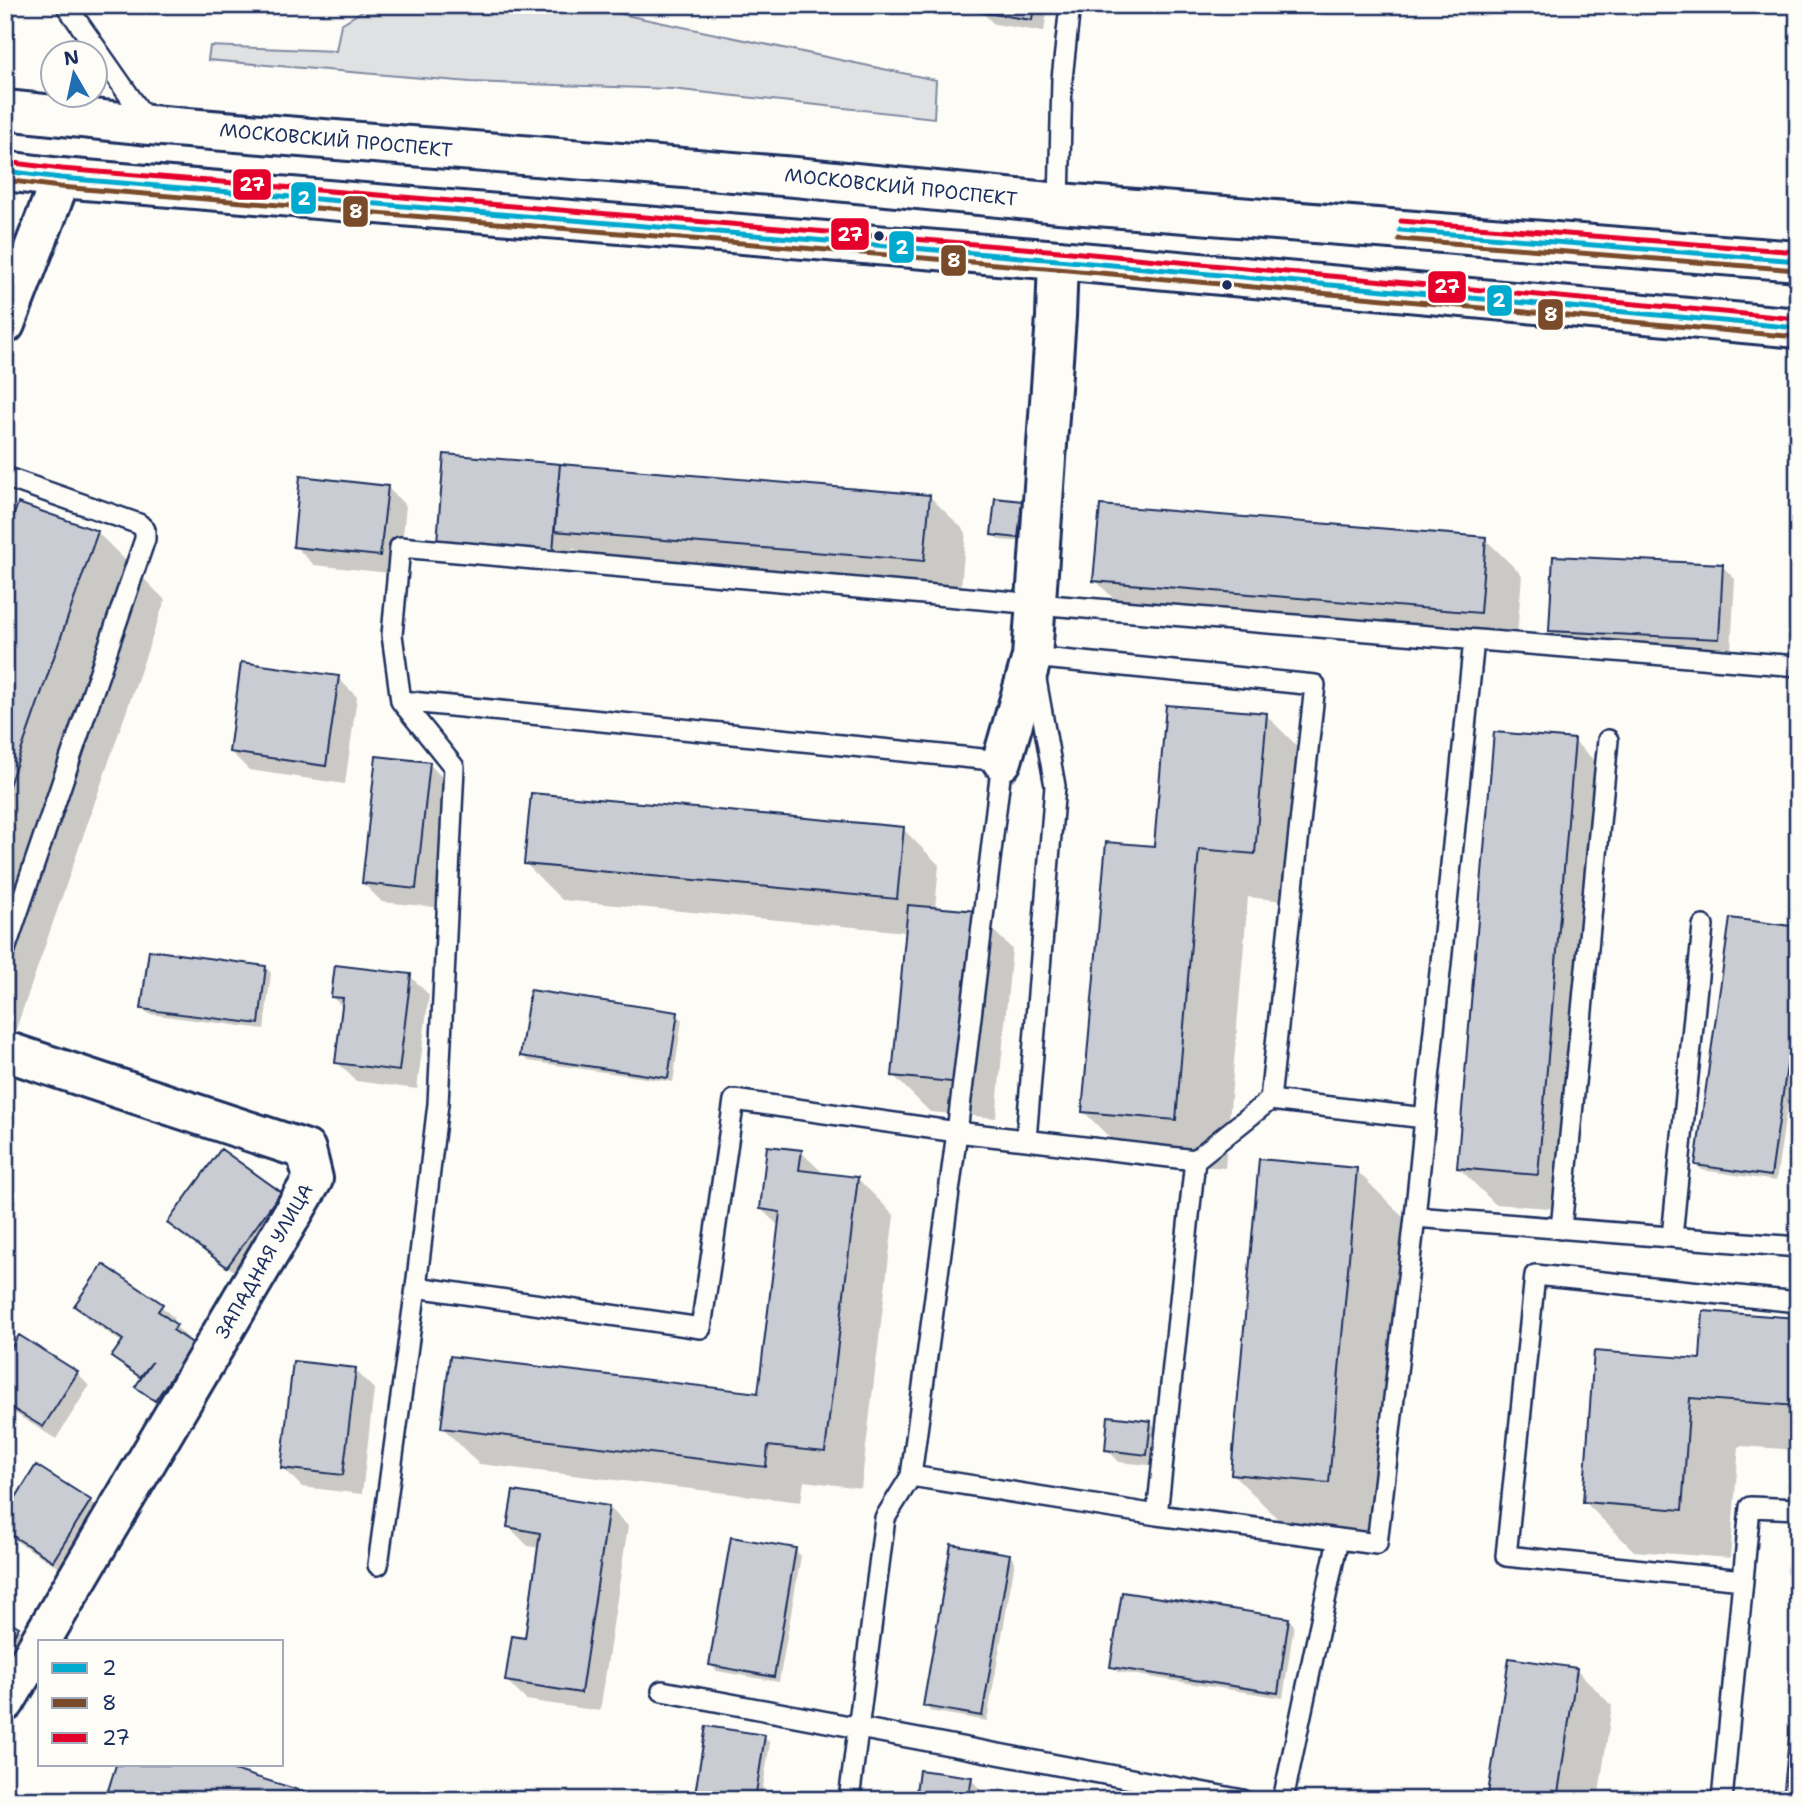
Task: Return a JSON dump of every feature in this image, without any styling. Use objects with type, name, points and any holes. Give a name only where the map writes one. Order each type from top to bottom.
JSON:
[{"type":"main road","name":"МОСКОВСКИЙ ПРОСПЕКТ","points":[[5,110],[150,125],[795,177],[1059,203],[1798,261]]},
{"type":"main road","points":[[5,172],[1058,260],[1798,328]]},
{"type":"main road","points":[[5,324],[61,178]]},
{"type":"main road","points":[[1002,761],[1032,657],[1058,260]]},
{"type":"main road","name":"ЗАПАДНАЯ УЛИЦА","points":[[5,1051],[306,1150],[313,1179],[41,1640]]},
{"type":"main road","name":"ЗАПАДНАЯ УЛИЦА","points":[[5,1702],[38,1645]]},
{"type":"lane","points":[[66,5],[150,125]]},
{"type":"lane","points":[[1059,203],[1062,79],[1070,5]]},
{"type":"lane","points":[[5,477],[139,524],[145,530],[145,539],[5,950]]},
{"type":"lane","points":[[378,1565],[438,1104],[454,766],[401,701],[392,635],[400,547],[1036,604],[1798,666]]},
{"type":"lane","points":[[911,1476],[1157,1515],[1377,1544],[1415,1217],[1474,639]]},
{"type":"lane","points":[[1026,1140],[1055,786],[1032,657],[1315,685],[1270,1100],[1195,1160],[1157,1515]]},
{"type":"lane","points":[[401,701],[1002,761],[957,1132],[911,1476],[885,1518],[849,1800]]},
{"type":"lane","points":[[1561,1229],[1608,740]]},
{"type":"lane","points":[[1672,1237],[1703,926]]},
{"type":"lane","points":[[416,1287],[701,1328],[734,1100],[957,1132],[1195,1160]]},
{"type":"lane","points":[[1270,1100],[1425,1118]]},
{"type":"lane","points":[[1415,1217],[1798,1247]]},
{"type":"lane","points":[[1743,1580],[1506,1556],[1535,1275],[1798,1302]]},
{"type":"lane","points":[[1722,1800],[1750,1507],[1798,1509]]},
{"type":"lane","points":[[1283,1800],[1339,1539]]},
{"type":"lane","points":[[662,1691],[1243,1800]]},
{"type":"shaded area","points":[[372,5],[570,5],[616,13],[936,80],[934,118],[672,89],[470,82],[208,60],[210,46],[336,51],[341,24]]},
{"type":"building","points":[[980,5],[1034,5],[1032,20],[979,12]]},
{"type":"building","points":[[444,454],[560,464],[553,552],[437,542]]},
{"type":"building","points":[[560,464],[930,495],[924,561],[554,531]]},
{"type":"building","points":[[300,476],[388,486],[380,556],[293,547]]},
{"type":"building","points":[[995,498],[1022,501],[1018,538],[991,535]]},
{"type":"building","points":[[18,503],[98,531],[5,797],[5,540]]},
{"type":"building","points":[[1100,505],[1486,537],[1480,613],[1093,581]]},
{"type":"building","points":[[1553,556],[1723,564],[1719,639],[1549,631]]},
{"type":"building","points":[[241,662],[339,676],[326,766],[229,752]]},
{"type":"building","points":[[1166,705],[1267,713],[1255,854],[1199,849],[1176,1120],[1082,1112],[1106,842],[1154,846]]},
{"type":"building","points":[[1494,732],[1575,739],[1538,1175],[1457,1168]]},
{"type":"building","points":[[376,756],[430,762],[416,889],[362,883]]},
{"type":"building","points":[[531,793],[904,827],[897,899],[524,864]]},
{"type":"building","points":[[908,905],[977,911],[961,1083],[892,1076]]},
{"type":"building","points":[[1730,918],[1798,927],[1798,990],[1771,1176],[1695,1165]]},
{"type":"building","points":[[149,950],[266,966],[259,1024],[141,1009]]},
{"type":"building","points":[[335,965],[411,974],[399,1071],[335,1063],[343,998],[331,997]]},
{"type":"building","points":[[530,990],[678,1012],[668,1078],[520,1056]]},
{"type":"building","points":[[767,1146],[802,1150],[799,1170],[858,1177],[825,1452],[768,1446],[766,1467],[441,1428],[450,1356],[758,1393],[780,1212],[760,1209]]},
{"type":"building","points":[[221,1149],[281,1192],[227,1267],[167,1223]]},
{"type":"building","points":[[1259,1159],[1357,1168],[1329,1483],[1231,1474]]},
{"type":"building","points":[[103,1264],[163,1304],[158,1311],[177,1325],[173,1330],[203,1350],[196,1360],[187,1354],[155,1401],[135,1387],[152,1362],[140,1377],[111,1357],[123,1340],[74,1306]]},
{"type":"building","points":[[1703,1311],[1798,1318],[1798,1406],[1690,1398],[1682,1510],[1583,1502],[1594,1351],[1700,1359]]},
{"type":"building","points":[[19,1335],[78,1372],[43,1427],[5,1404],[5,1357]]},
{"type":"building","points":[[293,1361],[356,1368],[343,1475],[281,1468]]},
{"type":"building","points":[[1108,1416],[1151,1421],[1147,1455],[1105,1450]]},
{"type":"building","points":[[36,1465],[91,1500],[53,1561],[5,1531],[5,1515]]},
{"type":"building","points":[[513,1491],[609,1506],[581,1693],[505,1681],[512,1636],[525,1638],[540,1533],[507,1527]]},
{"type":"building","points":[[731,1537],[796,1548],[774,1677],[709,1665]]},
{"type":"building","points":[[951,1544],[1010,1554],[982,1716],[923,1706]]},
{"type":"building","points":[[1122,1592],[1289,1618],[1278,1693],[1110,1667]]},
{"type":"building","points":[[5,1619],[19,1627],[5,1649]]},
{"type":"building","points":[[1798,1644],[1798,1800],[1783,1800]]},
{"type":"building","points":[[1509,1658],[1577,1668],[1557,1800],[1487,1800]]},
{"type":"building","points":[[706,1726],[765,1735],[755,1800],[694,1800]]},
{"type":"building","points":[[116,1766],[221,1766],[331,1800],[105,1800]]},
{"type":"building","points":[[919,1770],[972,1777],[968,1800],[915,1800]]},
{"type":"transit line","name":"27","points":[[6,162],[62,169],[1059,251],[1798,319]]},
{"type":"transit line","name":"2","points":[[5,171],[61,178],[1058,260],[1798,328]]},
{"type":"transit line","name":"8","points":[[5,180],[60,187],[1057,269],[1797,337]]},
{"type":"transit line","name":"27","points":[[1401,221],[1798,252]]},
{"type":"transit line","name":"2","points":[[1400,230],[1798,261]]},
{"type":"transit line","name":"8","points":[[1399,239],[1797,270]]}]
